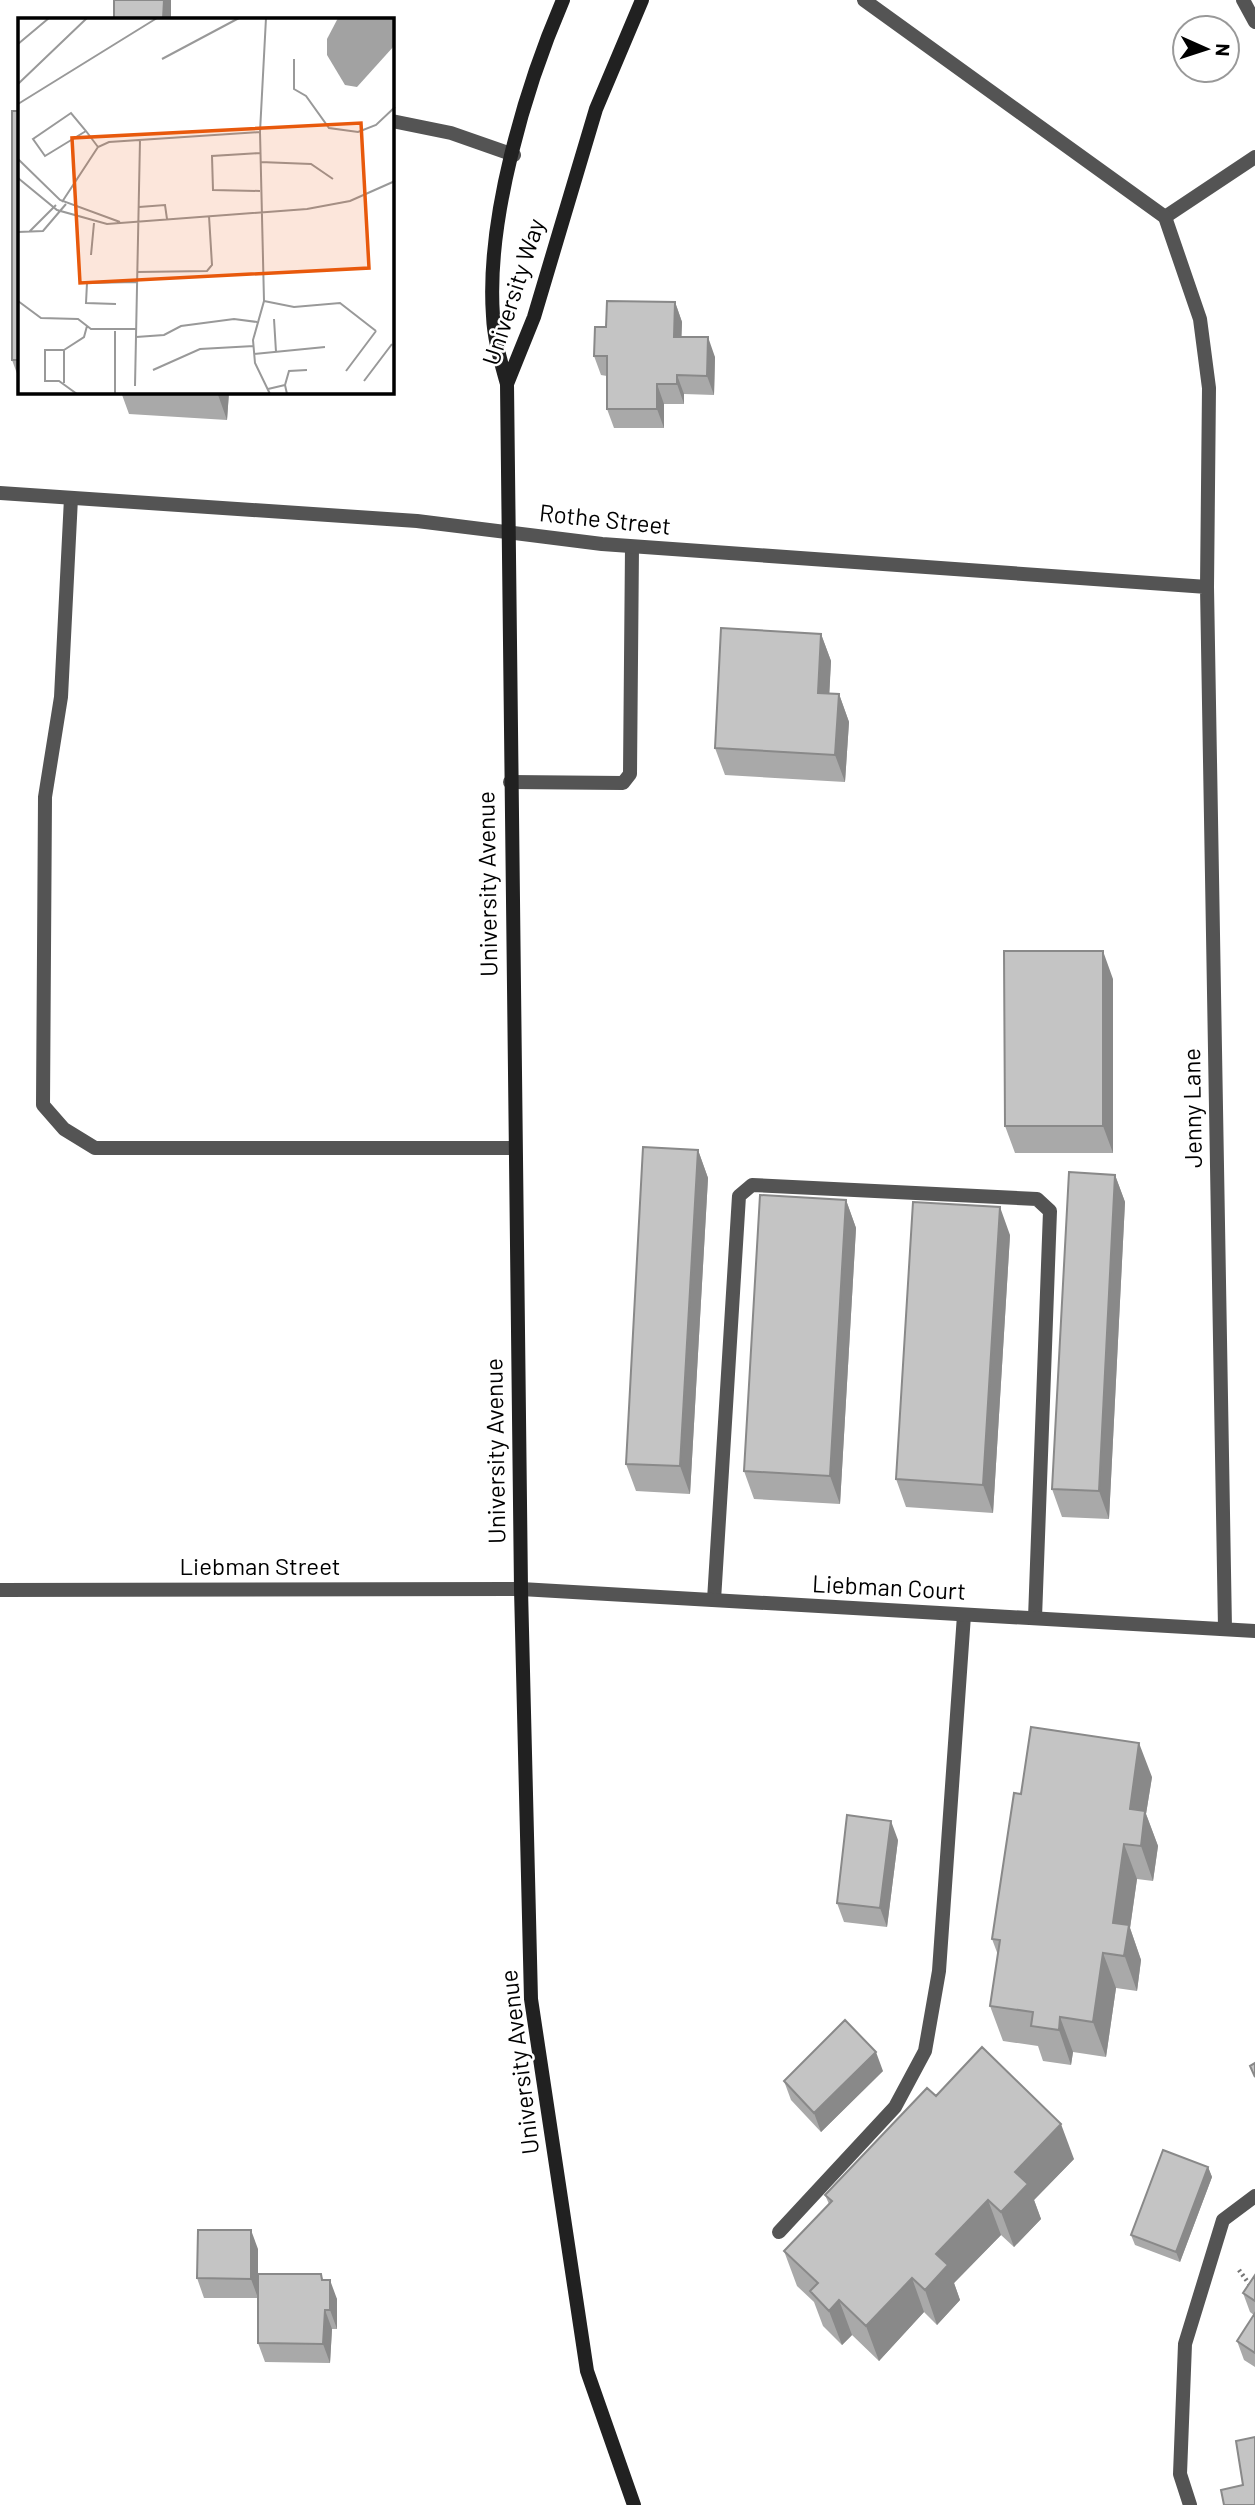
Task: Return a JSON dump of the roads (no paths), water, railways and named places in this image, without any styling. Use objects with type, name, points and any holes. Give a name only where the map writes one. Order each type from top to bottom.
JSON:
[{"type":"main road","name":"University Way","points":[[507,384],[495,334],[493,279],[500,213],[534,81],[563,0]]},
{"type":"main road","name":"University Way","points":[[507,384],[534,317],[588,132],[609,75],[642,0]]},
{"type":"main road","name":"University Avenue","points":[[507,384],[506,532],[514,1149],[531,1999],[587,2371],[634,2505]]},
{"type":"street","points":[[864,0],[1165,217],[1255,157]]},
{"type":"street","points":[[1242,0],[1255,22]]},
{"type":"street","points":[[394,121],[440,130],[514,155]]},
{"type":"street","name":"Jenny Lane","points":[[1165,217],[1200,319],[1209,388],[1207,587],[1224,1629]]},
{"type":"street","name":"Rothe Street","points":[[0,493],[417,521],[632,547],[1207,587]]},
{"type":"street","points":[[71,498],[61,696],[45,797],[43,1105],[64,1129],[95,1148],[514,1149]]},
{"type":"street","points":[[510,782],[623,783],[630,774],[632,547]]},
{"type":"street","points":[[714,1600],[739,1196],[752,1185],[1037,1199],[1050,1211],[1035,1618]]},
{"type":"street","name":"Liebman Court","points":[[521,1589],[1255,1631]]},
{"type":"street","name":"Liebman Street","points":[[0,1590],[521,1589]]},
{"type":"street","points":[[779,2232],[895,2107],[925,2051],[939,1971],[964,1615]]},
{"type":"street","points":[[1191,2505],[1180,2474],[1185,2344],[1223,2220],[1255,2196]]}]
